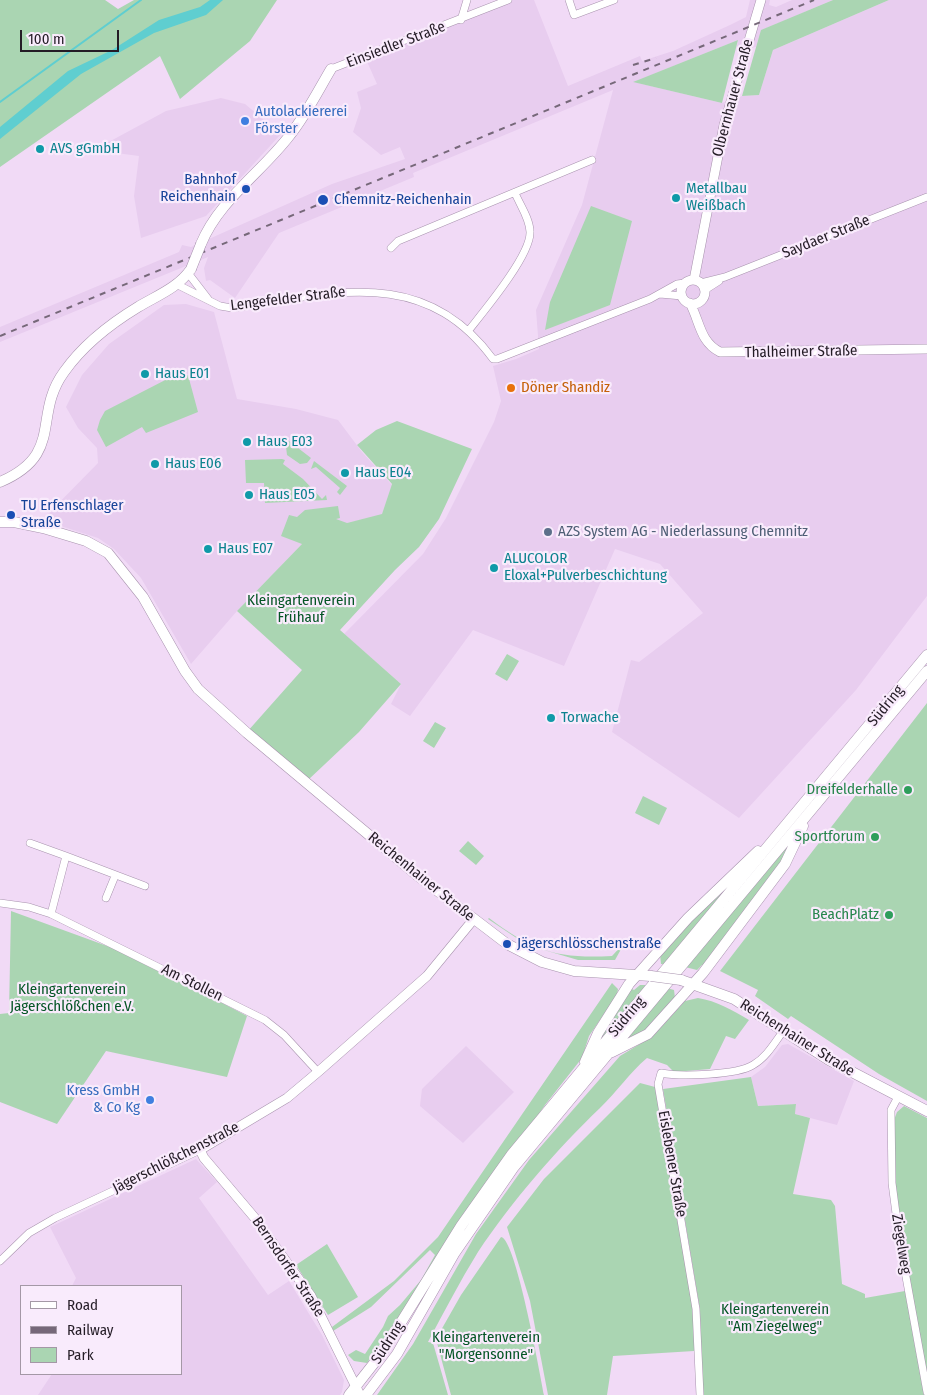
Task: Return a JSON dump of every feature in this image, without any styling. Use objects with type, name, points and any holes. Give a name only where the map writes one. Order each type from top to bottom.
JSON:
[{"type":"main road","points":[[0,482],[19,474],[34,460],[45,437],[52,395],[63,373],[105,329],[176,284],[189,271],[212,221],[290,135],[331,69]]},
{"type":"main road","name":"Reichenhainer Straße","points":[[0,522],[14,522],[43,528],[86,541],[108,553],[143,597],[185,671],[198,689],[254,739],[473,920],[516,950],[542,962],[579,971],[681,980],[734,999],[829,1060],[927,1111]]},
{"type":"main road","name":"Südring","points":[[349,1395],[358,1391],[475,1204],[512,1154],[927,655]]},
{"type":"main road","name":"Südring","points":[[366,1395],[397,1354],[454,1254],[497,1190],[606,1056],[927,671]]},
{"type":"main road","points":[[606,1056],[648,1034],[703,973],[784,864],[808,814]]},
{"type":"main road","points":[[580,1073],[598,1032],[629,984],[688,918],[747,860],[780,832]]},
{"type":"street","name":"Einsiedler Straße","points":[[461,20],[467,0]]},
{"type":"street","name":"Einsiedler Straße","points":[[331,69],[461,20],[508,0]]},
{"type":"street","points":[[569,0],[574,15],[614,0]]},
{"type":"street","name":"Olbernhauer Straße","points":[[696,284],[710,191],[724,126],[761,0]]},
{"type":"street","points":[[391,248],[398,241],[592,160]]},
{"type":"street","points":[[469,330],[498,293],[530,239],[528,222],[515,193]]},
{"type":"street","name":"Saydaer Straße","points":[[497,360],[660,294],[677,284],[696,284],[725,277],[927,197]]},
{"type":"street","name":"Lengefelder Straße","points":[[189,271],[208,299]]},
{"type":"street","name":"Lengefelder Straße","points":[[176,284],[220,306],[232,308],[342,291],[380,292],[419,301],[442,311],[469,330],[493,359],[497,360]]},
{"type":"street","points":[[682,296],[681,289],[696,284],[703,297],[694,303]]},
{"type":"street","name":"Saydaer Straße","points":[[660,294],[682,296]]},
{"type":"street","name":"Thalheimer Straße","points":[[682,296],[694,303],[703,337],[708,345],[726,353],[927,349]]},
{"type":"street","points":[[30,843],[115,876],[134,880],[145,886]]},
{"type":"street","points":[[51,914],[66,856]]},
{"type":"street","points":[[106,898],[115,876]]},
{"type":"street","name":"Am Stollen","points":[[0,903],[29,907],[51,914],[265,1020],[284,1035],[318,1072]]},
{"type":"street","name":"Jägerschlößchenstraße","points":[[0,1261],[29,1233],[55,1218],[200,1150],[287,1098],[427,976],[473,920]]},
{"type":"street","name":"Eislebener Straße","points":[[700,1395],[696,1309],[658,1084],[661,1073],[676,1076],[733,1071],[752,1066],[765,1055],[784,1030]]},
{"type":"street","name":"Ziegelweg","points":[[898,1097],[891,1110],[892,1183],[900,1244],[927,1392]]},
{"type":"street","name":"Bernsdorfer Straße","points":[[200,1150],[204,1158],[271,1239],[311,1296],[358,1391]]},
{"type":"shaded area","points":[[210,0],[223,0],[206,15],[154,33],[81,74],[0,139],[0,127],[68,71],[112,50],[159,20],[200,7]]},
{"type":"shaded area","points":[[509,0],[534,0],[568,86],[640,56],[642,61],[673,51],[730,25],[746,17],[750,0],[770,0],[769,5],[776,7],[792,0],[833,0],[762,30],[756,47],[736,51],[738,40],[634,82],[722,103],[742,96],[759,95],[773,50],[889,0],[927,0],[927,596],[856,690],[739,818],[612,732],[631,660],[639,662],[703,613],[660,564],[615,549],[564,666],[473,630],[410,716],[391,704],[401,684],[344,634],[423,554],[446,518],[494,422],[501,401],[493,366],[539,349],[536,310],[582,205],[613,90],[413,173],[414,177],[279,233],[235,298],[210,280],[206,281],[204,268],[208,257],[0,342],[0,327],[179,252],[182,245],[191,247],[332,184],[405,159],[400,147],[381,155],[353,132],[361,108],[357,92],[377,84],[365,57]]},
{"type":"shaded area","points":[[221,98],[245,104],[281,134],[206,216],[141,238],[134,196],[139,156],[109,152],[105,144],[166,111]]},
{"type":"shaded area","points":[[186,304],[214,312],[237,399],[296,409],[338,420],[362,452],[392,485],[382,515],[347,523],[308,538],[237,611],[191,664],[141,578],[114,549],[98,538],[42,520],[98,463],[97,448],[78,428],[66,407],[82,375],[109,344],[164,305]]},
{"type":"shaded area","points":[[788,1044],[854,1081],[837,1125],[795,1114],[796,1104],[758,1106],[751,1077],[765,1067],[782,1045]]},
{"type":"shaded area","points":[[466,1046],[514,1092],[463,1143],[420,1106],[422,1089]]},
{"type":"shaded area","points":[[196,1159],[217,1182],[199,1198],[268,1295],[289,1281],[322,1335],[344,1380],[342,1392],[340,1395],[38,1395],[51,1375],[182,1375],[182,1285],[72,1285],[76,1278],[50,1227]]},
{"type":"green space","points":[[0,0],[105,0],[118,9],[134,0],[277,0],[250,41],[180,99],[160,56],[0,167]]},
{"type":"green space","points":[[833,0],[889,0],[773,50],[759,95],[742,96],[761,30]]},
{"type":"green space","points":[[738,40],[722,103],[633,82]]},
{"type":"green space","points":[[591,206],[632,221],[610,305],[545,330],[550,302]]},
{"type":"green space","points":[[175,375],[177,379],[188,375],[198,412],[146,433],[142,427],[106,447],[97,430],[105,411]]},
{"type":"green space","name":"Kleingartenverein Frühauf","points":[[397,421],[472,449],[439,519],[419,547],[395,570],[340,630],[401,684],[359,732],[307,781],[247,732],[302,670],[237,611],[302,544],[281,536],[289,515],[297,517],[305,510],[338,506],[340,518],[336,519],[347,523],[382,514],[392,484],[357,445],[376,430]]},
{"type":"green space","points":[[285,438],[311,458],[307,463],[300,464],[287,455]]},
{"type":"green space","points":[[245,460],[285,460],[283,464],[303,479],[322,499],[326,495],[327,500],[265,503],[264,483],[246,483]]},
{"type":"green space","points":[[314,461],[347,486],[340,495],[337,492],[340,488],[316,467],[311,469]]},
{"type":"green space","points":[[507,654],[519,661],[507,681],[495,674]]},
{"type":"green space","name":"Sportforum","points":[[927,703],[927,1101],[879,1074],[791,1016],[788,1019],[755,996],[758,990],[720,971]]},
{"type":"green space","points":[[435,722],[446,728],[434,748],[423,741]]},
{"type":"green space","points":[[643,796],[667,808],[659,825],[635,813]]},
{"type":"green space","points":[[792,839],[790,850],[704,966],[702,965],[697,970],[685,967]]},
{"type":"green space","points":[[468,841],[484,856],[476,865],[459,851]]},
{"type":"green space","points":[[746,865],[665,964],[661,964],[660,954]]},
{"type":"green space","name":"Kleingartenverein Jägerschlößchen e.V.","points":[[11,911],[129,954],[247,1016],[227,1077],[106,1051],[57,1124],[0,1102],[0,1014],[9,1013]]},
{"type":"green space","points":[[489,918],[533,945],[561,954],[593,957],[612,956],[625,942],[615,960],[578,960],[527,945]]},
{"type":"green space","points":[[612,983],[618,989],[617,995],[589,1036],[582,1058],[545,1105],[367,1363],[354,1361],[348,1355],[356,1350],[365,1354],[388,1316],[421,1280],[435,1255],[430,1250],[371,1307],[333,1331],[332,1327],[394,1281],[438,1237]]},
{"type":"green space","points":[[640,985],[646,985],[596,1049],[598,1037],[632,989],[634,990]]},
{"type":"green space","points":[[667,988],[674,990],[675,998],[648,1030],[621,1046]]},
{"type":"green space","points":[[698,998],[730,1009],[749,1020],[735,1039],[726,1036],[710,1069],[674,1072],[667,1065],[647,1058],[567,1141],[520,1195],[478,1252],[428,1342],[433,1343],[448,1395],[377,1395],[413,1344],[476,1234],[529,1160],[620,1056],[653,1036],[685,1001]]},
{"type":"green space","name":"Kleingartenverein \"Am Ziegelweg\"","points":[[751,1077],[758,1106],[796,1104],[795,1114],[810,1118],[793,1194],[831,1200],[835,1206],[842,1284],[865,1294],[865,1298],[905,1291],[924,1395],[702,1395],[700,1310],[663,1089]]},
{"type":"green space","points":[[640,1083],[655,1087],[694,1309],[694,1351],[613,1356],[607,1395],[548,1395],[530,1301],[507,1227],[544,1179]]},
{"type":"green space","points":[[904,1106],[927,1118],[927,1381],[902,1240],[895,1178],[894,1120],[897,1112]]},
{"type":"green space","name":"Kleingartenverein \"Morgensonne\"","points":[[501,1237],[507,1244],[520,1282],[544,1395],[451,1395],[436,1339],[461,1295]]},
{"type":"green space","points":[[327,1244],[358,1297],[328,1315],[296,1265]]},
{"type":"waterway","points":[[0,102],[141,0]]},
{"type":"railway","points":[[0,336],[814,0]]},
{"type":"railway","points":[[633,65],[656,58]]},
{"type":"place","name":"Autolackiererei Förster","points":[[245,121]]},
{"type":"place","name":"AVS gGmbH","points":[[40,149]]},
{"type":"place","name":"Bahnhof Reichenhain","points":[[246,189]]},
{"type":"place","name":"Metallbau Weißbach","points":[[676,198]]},
{"type":"place","name":"Chemnitz-Reichenhain","points":[[323,200]]},
{"type":"place","name":"Haus E01","points":[[145,374]]},
{"type":"place","name":"Döner Shandiz","points":[[511,388]]},
{"type":"place","name":"Haus E03","points":[[247,442]]},
{"type":"place","name":"Haus E06","points":[[155,464]]},
{"type":"place","name":"Haus E04","points":[[345,473]]},
{"type":"place","name":"Haus E05","points":[[249,495]]},
{"type":"place","name":"TU Erfenschlager Straße","points":[[11,515]]},
{"type":"place","name":"AZS System AG - Niederlassung Chemnitz","points":[[548,532]]},
{"type":"place","name":"Haus E07","points":[[208,549]]},
{"type":"place","name":"ALUCOLOR Eloxal+Pulverbeschichtung","points":[[494,568]]},
{"type":"place","name":"Torwache","points":[[551,718]]},
{"type":"place","name":"Dreifelderhalle","points":[[908,790]]},
{"type":"place","name":"Sportforum","points":[[875,837]]},
{"type":"place","name":"BeachPlatz","points":[[889,915]]},
{"type":"place","name":"Jägerschlösschenstraße","points":[[507,944]]},
{"type":"place","name":"Kress GmbH & Co Kg","points":[[150,1100]]}]
